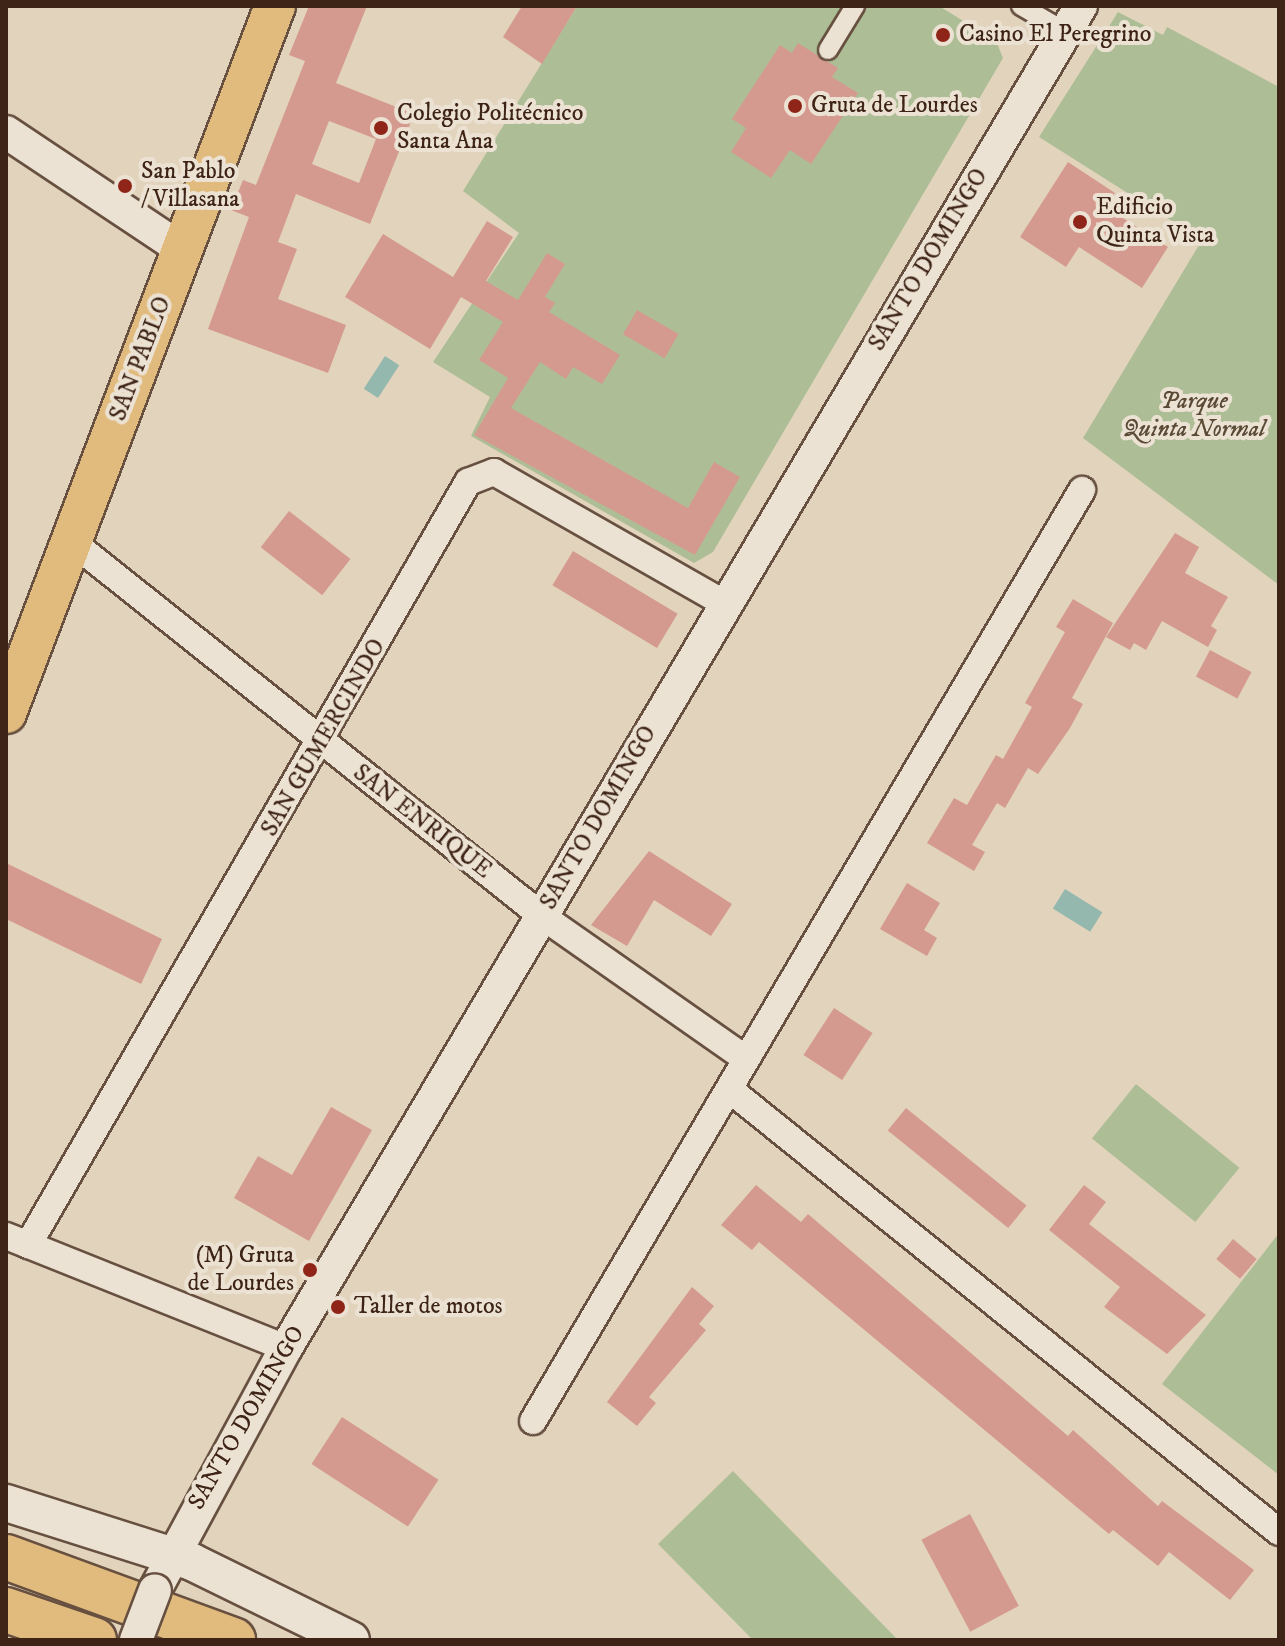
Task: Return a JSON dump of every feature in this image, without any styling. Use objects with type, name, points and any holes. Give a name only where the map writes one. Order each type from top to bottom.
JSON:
[{"type":"highway","points":[[6,1557],[233,1640]]},
{"type":"highway","points":[[6,1610],[94,1640]]},
{"type":"main road","name":"SAN PABLO","points":[[6,713],[17,647],[71,541],[275,6]]},
{"type":"main road","points":[[6,1503],[171,1554],[351,1640]]},
{"type":"street","points":[[828,50],[855,6]]},
{"type":"street","points":[[1021,6],[1073,19]]},
{"type":"street","name":"SANTO DOMINGO","points":[[136,1640],[171,1554],[286,1348],[724,603],[1073,19]]},
{"type":"street","points":[[6,132],[183,250]]},
{"type":"street","name":"SAN GUMERCINDO","points":[[17,1240],[322,744],[468,482],[480,474],[494,472],[724,603]]},
{"type":"street","points":[[533,1421],[1082,490]]},
{"type":"street","name":"SAN ENRIQUE","points":[[71,541],[322,744],[542,916],[746,1059]]},
{"type":"street","points":[[729,1089],[1279,1532]]},
{"type":"street","points":[[17,1240],[286,1348]]},
{"type":"green space","points":[[577,6],[939,6],[996,41],[1003,58],[713,552],[694,563],[471,436],[490,397],[433,362],[519,233],[463,191]]},
{"type":"green space","name":"Parque Quinta Normal","points":[[1118,12],[1163,35],[1167,27],[1279,87],[1279,585],[1083,438],[1202,240],[1039,137]]},
{"type":"green space","points":[[1136,1084],[1239,1168],[1195,1222],[1092,1138]]},
{"type":"green space","points":[[1279,1233],[1279,1475],[1162,1384]]},
{"type":"green space","points":[[733,1471],[898,1640],[753,1640],[658,1544]]},
{"type":"water","points":[[385,356],[399,365],[378,398],[364,389]]},
{"type":"water","points":[[1065,889],[1102,912],[1090,932],[1053,909]]},
{"type":"building","points":[[309,6],[367,6],[336,83],[414,114],[370,224],[296,194],[278,242],[297,249],[278,299],[346,325],[328,373],[208,329],[249,217],[231,210],[243,180],[256,185],[305,61],[289,55]],"holes":[[[329,121],[376,139],[359,183],[312,164]]]},
{"type":"building","points":[[522,6],[577,6],[542,64],[503,37]]},
{"type":"building","name":"Gruta de Lourdes","points":[[798,43],[838,68],[832,77],[858,93],[811,164],[790,150],[771,178],[731,152],[746,128],[732,119],[780,45],[792,53]]},
{"type":"building","name":"Edificio Quinta Vista","points":[[1068,162],[1115,193],[1106,207],[1168,247],[1142,288],[1079,247],[1066,267],[1020,237]]},
{"type":"building","points":[[487,221],[513,237],[486,281],[518,300],[547,253],[565,264],[545,297],[555,303],[549,312],[620,355],[602,384],[573,367],[566,379],[540,362],[511,408],[688,508],[714,462],[740,477],[695,555],[474,435],[508,378],[479,360],[503,322],[461,297],[430,349],[345,297],[383,234],[453,277]]},
{"type":"building","points":[[637,310],[679,334],[665,358],[623,334]]},
{"type":"building","points":[[289,511],[350,559],[322,595],[261,547]]},
{"type":"building","points":[[1175,533],[1199,547],[1185,573],[1228,597],[1211,626],[1217,630],[1208,647],[1162,621],[1146,650],[1134,643],[1130,650],[1106,637]]},
{"type":"building","points":[[573,551],[678,614],[657,648],[552,585]]},
{"type":"building","points":[[1073,599],[1113,623],[1072,698],[1083,704],[1070,728],[1038,774],[1028,768],[1005,808],[997,803],[972,845],[985,852],[974,871],[927,843],[954,798],[967,805],[996,755],[1003,759],[1032,707],[1025,703],[1065,632],[1056,627]]},
{"type":"building","points":[[1210,650],[1251,672],[1237,699],[1196,676]]},
{"type":"building","points":[[649,851],[732,904],[711,936],[654,900],[627,946],[591,925]]},
{"type":"building","points":[[6,863],[162,939],[141,984],[6,919]]},
{"type":"building","points":[[907,883],[940,903],[924,930],[937,938],[927,956],[880,929]]},
{"type":"building","points":[[834,1008],[873,1033],[842,1080],[804,1055]]},
{"type":"building","points":[[331,1107],[372,1130],[309,1241],[234,1198],[258,1156],[292,1175]]},
{"type":"building","points":[[906,1108],[1026,1206],[1008,1228],[888,1131]]},
{"type":"building","points":[[756,1185],[801,1222],[808,1214],[1068,1436],[1073,1430],[1158,1506],[1162,1501],[1254,1570],[1230,1600],[1169,1552],[1158,1566],[1113,1530],[1109,1534],[759,1242],[752,1250],[721,1225]]},
{"type":"building","points":[[1084,1185],[1106,1202],[1089,1224],[1206,1315],[1167,1354],[1104,1307],[1120,1287],[1049,1230]]},
{"type":"building","points":[[1233,1239],[1257,1259],[1240,1279],[1216,1259]]},
{"type":"building","points":[[692,1287],[714,1306],[699,1324],[706,1330],[649,1397],[656,1403],[637,1426],[607,1402]]},
{"type":"building","points":[[342,1417],[438,1480],[408,1527],[312,1464]]},
{"type":"building","points":[[970,1514],[1019,1606],[970,1632],[921,1540]]},
{"type":"place","name":"Casino El Peregrino","points":[[943,35]]},
{"type":"place","name":"Gruta de Lourdes","points":[[795,106]]},
{"type":"place","name":"Colegio Politécnico Santa Ana","points":[[381,128]]},
{"type":"place","name":"San Pablo / Villasana","points":[[125,186]]},
{"type":"place","name":"Edificio Quinta Vista","points":[[1080,222]]},
{"type":"place","name":"(M) Gruta de Lourdes","points":[[310,1270]]},
{"type":"place","name":"Taller de motos","points":[[338,1307]]}]
